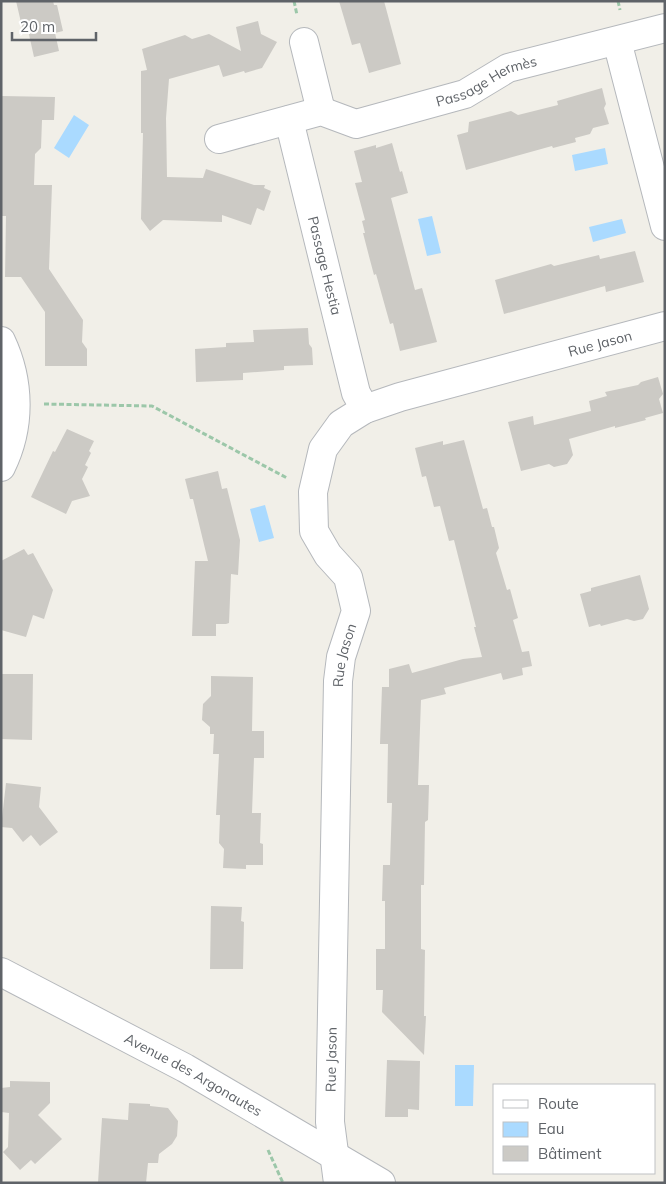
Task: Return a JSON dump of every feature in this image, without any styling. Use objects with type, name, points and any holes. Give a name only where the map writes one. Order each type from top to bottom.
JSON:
[{"type":"street","name":"Passage Hermès","points":[[320,111],[356,124],[465,94],[508,68],[665,28]]},
{"type":"street","points":[[617,41],[665,226]]},
{"type":"street","points":[[219,139],[320,111],[304,42]]},
{"type":"street","name":"Passage Hestia","points":[[289,120],[356,392],[365,409]]},
{"type":"street","name":"Rue Jason","points":[[337,1170],[330,1122],[338,681],[341,657],[356,611],[348,577],[328,555],[314,531],[313,492],[323,450],[341,424],[365,409],[409,395],[665,326]]},
{"type":"street","points":[[1,341],[9,362],[16,403],[16,419],[8,453],[1,466]]},
{"type":"street","name":"Avenue des Argonautes","points":[[1,972],[185,1068],[337,1170],[381,1183]]},
{"type":"path","points":[[16,403],[152,406],[313,492]]},
{"type":"water","points":[[74,115],[89,125],[69,158],[54,148]]},
{"type":"water","points":[[605,148],[608,164],[575,171],[572,155]]},
{"type":"water","points":[[432,216],[441,253],[427,256],[418,219]]},
{"type":"water","points":[[622,219],[626,233],[593,242],[589,227]]},
{"type":"water","points":[[265,505],[274,538],[259,542],[250,509]]},
{"type":"water","points":[[455,1065],[474,1065],[473,1106],[455,1106]]},
{"type":"building","points":[[16,1],[53,1],[54,5],[57,5],[63,31],[55,33],[59,51],[34,57],[28,30],[23,31]]},
{"type":"building","points":[[339,1],[384,1],[401,64],[369,73],[360,43],[352,45]]},
{"type":"building","points":[[258,21],[261,34],[277,42],[262,68],[223,77],[219,65],[169,79],[166,118],[167,177],[203,178],[206,169],[254,185],[265,185],[264,188],[271,191],[264,211],[257,208],[251,225],[222,215],[222,222],[163,220],[150,231],[141,219],[143,133],[141,133],[141,71],[147,70],[142,49],[185,35],[192,39],[209,34],[241,51],[236,27]]},
{"type":"building","points":[[602,88],[606,104],[604,108],[609,124],[593,128],[590,134],[575,138],[576,142],[553,148],[552,146],[466,170],[457,135],[468,132],[469,122],[511,111],[518,115],[558,105],[557,101]]},
{"type":"building","points":[[2,96],[55,97],[54,120],[42,120],[41,148],[35,154],[34,185],[52,185],[49,269],[83,320],[82,342],[87,349],[87,366],[45,366],[45,312],[21,277],[5,277],[6,216],[1,216]]},
{"type":"building","points":[[392,143],[408,193],[391,198],[415,290],[422,288],[437,342],[400,351],[393,323],[390,324],[376,274],[374,275],[363,233],[365,233],[362,221],[365,220],[355,183],[362,182],[354,151],[376,145],[376,148]]},
{"type":"building","points":[[635,251],[644,282],[606,292],[605,286],[504,314],[495,280],[551,264],[554,266],[599,255],[600,259]]},
{"type":"building","points":[[308,328],[313,365],[284,366],[284,370],[243,373],[243,380],[196,382],[195,349],[226,347],[226,343],[254,342],[253,330]]},
{"type":"building","points":[[658,377],[663,394],[659,399],[663,413],[645,418],[646,420],[615,428],[615,426],[569,439],[573,455],[567,464],[554,467],[549,464],[521,471],[508,422],[533,416],[534,425],[591,411],[589,401],[607,396],[605,392],[638,385],[641,382]]},
{"type":"building","points":[[67,429],[94,441],[85,465],[88,467],[82,479],[90,496],[72,501],[66,514],[31,497],[53,451],[55,452]]},
{"type":"building","points":[[464,440],[483,509],[487,508],[492,527],[494,527],[499,548],[496,553],[507,590],[510,589],[518,618],[513,620],[522,652],[529,651],[532,666],[522,668],[523,675],[503,680],[501,673],[444,688],[446,694],[421,700],[418,785],[429,785],[428,820],[425,822],[424,885],[421,885],[421,949],[425,950],[424,1016],[426,1016],[424,1055],[382,1012],[383,990],[376,990],[376,949],[385,949],[385,901],[382,901],[383,865],[390,865],[392,803],[387,803],[388,744],[380,744],[382,687],[389,687],[389,669],[409,664],[412,673],[463,659],[482,657],[454,540],[449,541],[440,506],[434,507],[426,476],[422,477],[415,448],[443,441],[443,445]]},
{"type":"building","points":[[218,471],[222,489],[227,488],[240,540],[238,575],[231,574],[229,623],[216,624],[216,636],[192,636],[195,561],[208,561],[193,499],[190,499],[185,479]]},
{"type":"building","points":[[24,549],[28,555],[33,553],[53,590],[44,619],[33,615],[26,637],[1,630],[1,561]]},
{"type":"building","points":[[640,575],[649,609],[643,619],[634,621],[627,619],[589,627],[580,594],[591,591],[591,588]]},
{"type":"building","points":[[1,674],[33,674],[32,740],[1,739]]},
{"type":"building","points":[[211,676],[253,677],[252,731],[264,731],[264,758],[254,758],[252,813],[261,813],[260,843],[263,844],[263,865],[246,865],[246,869],[223,868],[224,849],[219,843],[220,815],[216,815],[219,754],[213,754],[214,734],[210,734],[210,727],[202,720],[203,704],[211,696]]},
{"type":"building","points":[[6,783],[41,787],[39,807],[58,832],[40,846],[31,835],[23,842],[12,828],[1,827]]},
{"type":"building","points":[[211,906],[242,907],[241,921],[244,922],[243,969],[210,969]]},
{"type":"building","points":[[387,1060],[420,1061],[419,1110],[408,1109],[408,1117],[385,1117]]},
{"type":"building","points":[[10,1081],[50,1082],[50,1103],[38,1115],[62,1139],[35,1164],[31,1160],[20,1170],[3,1152],[8,1147],[9,1113],[1,1112],[1,1088],[10,1087]]},
{"type":"building","points":[[129,1103],[150,1104],[150,1106],[168,1108],[178,1121],[177,1136],[172,1144],[159,1154],[158,1163],[148,1163],[146,1183],[98,1183],[102,1118],[128,1120]]}]
